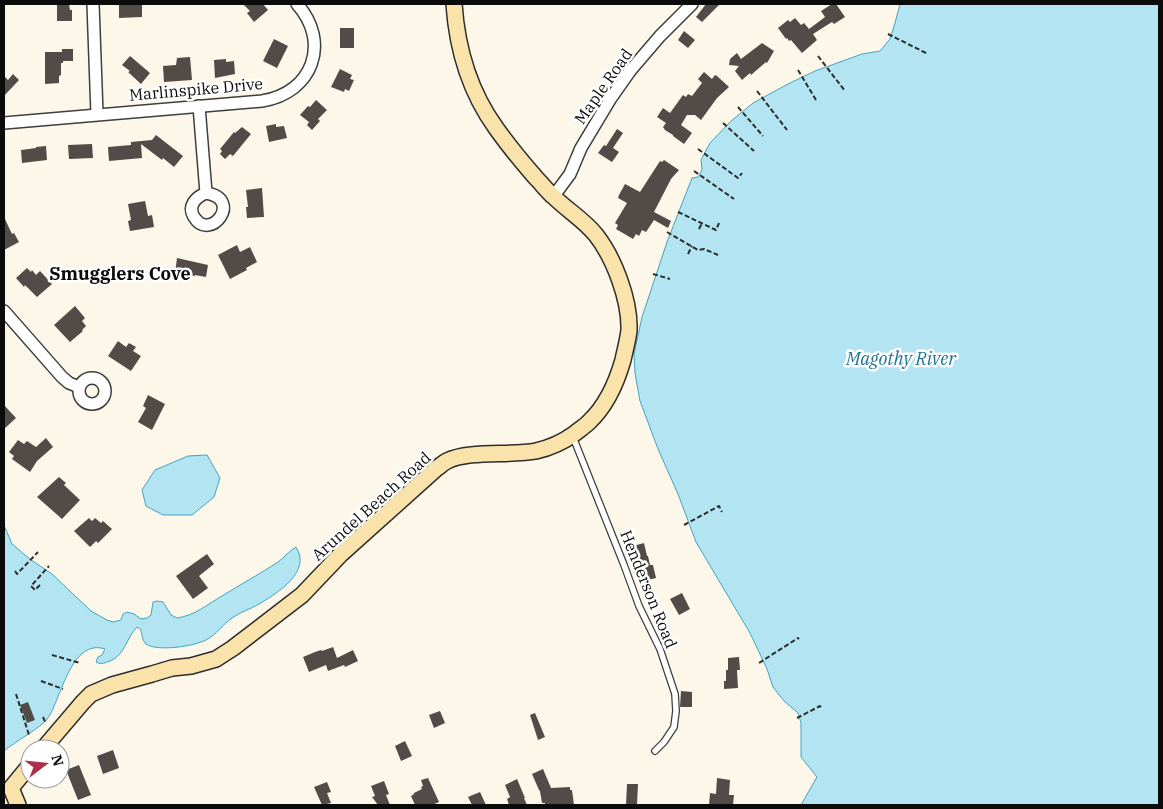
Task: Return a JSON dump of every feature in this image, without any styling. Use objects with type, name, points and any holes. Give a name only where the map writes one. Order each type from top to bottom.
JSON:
[{"type":"street","points":[[94,4],[97,114]]},
{"type":"street","name":"Marlinspike Drive","points":[[4,123],[265,100],[279,97],[300,83],[308,72],[313,60],[313,31],[310,21],[297,4]]},
{"type":"street","name":"Arundel Beach Road","points":[[52,739],[91,694],[112,685],[172,668],[191,666],[216,659],[233,648],[302,596],[340,555],[447,461],[461,457],[537,450],[556,444],[589,422],[603,405],[621,366],[629,330],[626,300],[617,273],[596,235],[584,222],[553,197],[523,163],[483,109],[472,87],[462,52],[454,4]]},
{"type":"street","name":"Maple Road","points":[[553,197],[570,174],[580,148],[630,71],[660,36],[692,4]]},
{"type":"street","points":[[199,106],[206,193]]},
{"type":"street","points":[[4,311],[62,377],[69,383],[79,387]]},
{"type":"street","points":[[18,805],[11,788],[20,777]]},
{"type":"lane","name":"Henderson Road","points":[[572,435],[639,606],[660,649],[675,694],[676,711],[674,727],[655,751]]},
{"type":"path","points":[[888,34],[928,54]]},
{"type":"path","points":[[818,56],[845,90]]},
{"type":"path","points":[[798,70],[816,100]]},
{"type":"path","points":[[757,90],[787,130]]},
{"type":"path","points":[[738,107],[764,136]]},
{"type":"path","points":[[723,123],[754,152]]},
{"type":"path","points":[[698,149],[738,178],[742,173]]},
{"type":"path","points":[[694,170],[734,199]]},
{"type":"path","points":[[678,212],[716,230],[719,223]]},
{"type":"path","points":[[699,229],[702,223]]},
{"type":"path","points":[[667,232],[698,250],[704,249],[718,255]]},
{"type":"path","points":[[688,254],[692,246]]},
{"type":"path","points":[[652,274],[670,280]]},
{"type":"path","points":[[684,525],[719,506],[722,512]]},
{"type":"path","points":[[14,571],[18,574],[38,552]]},
{"type":"path","points":[[40,585],[35,590],[31,586],[49,566]]},
{"type":"path","points":[[759,663],[799,639]]},
{"type":"path","points":[[52,655],[80,663]]},
{"type":"path","points":[[40,681],[63,689]]},
{"type":"path","points":[[16,694],[30,735]]},
{"type":"path","points":[[797,718],[820,706],[822,709]]},
{"type":"path","points":[[44,717],[46,724]]},
{"type":"water","name":"Magothy River","points":[[900,4],[1159,4],[1159,805],[801,805],[817,777],[801,757],[801,723],[798,713],[784,701],[773,687],[767,669],[750,633],[696,542],[640,401],[634,354],[642,317],[667,242],[692,178],[698,177],[702,170],[701,160],[710,143],[730,122],[753,103],[788,84],[815,71],[862,54],[880,51],[890,39]]},
{"type":"water","points":[[207,455],[220,478],[214,497],[192,515],[163,515],[146,506],[142,490],[155,470],[188,456]]},
{"type":"water","points":[[4,525],[12,544],[52,574],[91,611],[113,622],[121,620],[123,614],[127,612],[141,619],[147,618],[151,615],[153,602],[157,601],[163,602],[171,615],[177,618],[190,615],[271,566],[296,547],[300,556],[300,564],[291,580],[275,594],[229,620],[206,640],[185,646],[158,648],[146,644],[141,630],[137,627],[122,652],[113,660],[102,663],[96,662],[105,649],[93,648],[84,652],[75,661],[45,722],[4,751]]},
{"type":"building","points":[[57,4],[69,4],[70,10],[72,10],[72,21],[57,21]]},
{"type":"building","points":[[119,4],[142,4],[142,17],[119,18]]},
{"type":"building","points":[[243,4],[263,4],[268,10],[254,22],[247,13],[250,11]]},
{"type":"building","points":[[706,4],[720,4],[702,22],[696,17]]},
{"type":"building","points":[[832,4],[836,4],[845,17],[834,24],[832,22],[813,34],[817,40],[802,53],[791,40],[786,39],[778,28],[788,20],[790,22],[795,18],[801,25],[804,23],[809,29],[825,17],[821,11]]},
{"type":"building","points":[[340,28],[354,28],[354,48],[340,48]]},
{"type":"building","points":[[684,31],[695,40],[688,48],[678,40]]},
{"type":"building","points":[[274,39],[288,46],[277,68],[263,61]]},
{"type":"building","points":[[762,43],[774,51],[767,63],[742,80],[735,71],[739,66],[729,65],[730,59],[737,53],[741,59]]},
{"type":"building","points":[[62,49],[73,49],[73,61],[63,61],[61,63],[59,83],[45,84],[45,52],[62,52]]},
{"type":"building","points":[[130,56],[150,73],[141,84],[122,65]]},
{"type":"building","points":[[190,57],[192,80],[164,82],[163,66],[176,65],[177,58]]},
{"type":"building","points":[[226,59],[226,62],[234,61],[235,74],[215,78],[214,60]]},
{"type":"building","points":[[340,69],[352,75],[350,79],[354,80],[349,91],[345,89],[344,92],[331,87]]},
{"type":"building","points":[[704,72],[712,79],[715,75],[717,76],[729,87],[717,98],[701,120],[695,115],[687,115],[681,125],[692,133],[684,144],[665,130],[663,127],[666,123],[657,117],[663,108],[670,113],[683,95],[686,97],[688,94],[692,96],[702,83],[698,79]]},
{"type":"building","points":[[13,74],[19,80],[4,96],[4,76],[8,80]]},
{"type":"building","points":[[316,100],[327,110],[318,119],[320,121],[312,130],[307,125],[309,122],[300,115]]},
{"type":"building","points":[[276,124],[276,127],[284,126],[287,138],[269,142],[266,126]]},
{"type":"building","points":[[242,127],[251,134],[233,156],[230,154],[225,159],[220,154],[222,151],[220,149],[234,132]]},
{"type":"building","points":[[617,129],[623,133],[613,148],[619,152],[612,162],[598,153],[604,145],[606,146]]},
{"type":"building","points":[[156,135],[183,156],[174,167],[141,144],[142,158],[109,161],[108,147],[131,145],[131,142],[152,140]]},
{"type":"building","points":[[92,144],[93,158],[69,159],[68,145]]},
{"type":"building","points":[[46,146],[47,160],[22,163],[21,150]]},
{"type":"building","points":[[664,160],[679,170],[671,179],[654,212],[671,221],[668,228],[654,220],[646,232],[642,230],[639,236],[636,234],[633,239],[616,229],[618,225],[615,223],[627,203],[618,198],[619,195],[625,184],[640,192],[660,161]]},
{"type":"building","points":[[262,188],[264,217],[247,218],[246,190]]},
{"type":"building","points":[[145,201],[148,216],[152,215],[154,227],[130,231],[128,221],[131,220],[128,204]]},
{"type":"building","points":[[4,217],[12,234],[14,233],[19,242],[4,250]]},
{"type":"building","points":[[237,245],[240,252],[250,247],[257,262],[230,279],[218,255]]},
{"type":"building","points":[[177,258],[208,265],[206,277],[175,273]]},
{"type":"building","points":[[27,268],[36,275],[40,271],[52,284],[37,297],[16,278]]},
{"type":"building","points":[[75,306],[85,318],[82,321],[86,326],[70,342],[54,325]]},
{"type":"building","points":[[118,341],[126,347],[129,343],[136,347],[133,351],[141,356],[131,371],[108,356]]},
{"type":"building","points":[[148,395],[165,404],[152,430],[138,422],[146,408],[143,406]]},
{"type":"building","points":[[4,405],[16,418],[4,429]]},
{"type":"building","points":[[46,438],[53,447],[37,461],[30,472],[12,459],[14,456],[9,452],[18,440],[24,444],[27,441],[36,447]]},
{"type":"building","points":[[59,477],[66,483],[64,485],[80,500],[62,519],[37,497]]},
{"type":"building","points":[[89,518],[92,521],[95,518],[101,523],[103,521],[112,529],[98,543],[96,541],[90,547],[74,531]]},
{"type":"building","points":[[644,543],[656,578],[640,582],[633,546]]},
{"type":"building","points":[[207,554],[214,564],[199,576],[208,588],[193,599],[176,576]]},
{"type":"building","points":[[682,593],[690,609],[679,615],[670,599]]},
{"type":"building","points":[[333,647],[337,658],[353,650],[358,661],[345,667],[344,665],[328,671],[326,665],[309,672],[303,657]]},
{"type":"building","points":[[739,657],[740,670],[737,670],[738,688],[724,689],[726,670],[728,670],[728,658]]},
{"type":"building","points":[[681,691],[692,692],[692,707],[680,707]]},
{"type":"building","points":[[28,702],[35,720],[27,723],[20,705]]},
{"type":"building","points":[[440,711],[445,723],[434,728],[429,715]]},
{"type":"building","points":[[535,713],[545,737],[538,740],[530,715]]},
{"type":"building","points":[[405,741],[412,756],[401,761],[395,746]]},
{"type":"building","points":[[113,750],[119,768],[103,774],[97,756]]},
{"type":"building","points":[[79,765],[91,795],[78,800],[70,780],[70,768]]},
{"type":"building","points":[[543,769],[551,788],[570,787],[574,805],[545,805],[545,803],[542,803],[540,791],[532,774]]},
{"type":"building","points":[[428,778],[439,802],[432,805],[415,805],[411,796],[422,789],[421,780]]},
{"type":"building","points":[[717,778],[730,780],[729,795],[734,795],[733,805],[709,805],[710,793],[716,794]]},
{"type":"building","points":[[517,779],[527,805],[509,805],[507,799],[510,797],[505,785]]},
{"type":"building","points":[[384,781],[389,794],[386,795],[390,805],[378,805],[372,797],[375,796],[371,786]]},
{"type":"building","points":[[327,782],[331,792],[327,793],[331,803],[322,805],[314,787]]},
{"type":"building","points":[[627,784],[638,784],[637,805],[626,805]]},
{"type":"building","points":[[480,792],[486,805],[472,805],[468,797]]},
{"type":"district","name":"Smugglers Cove","points":[[120,273]]}]
